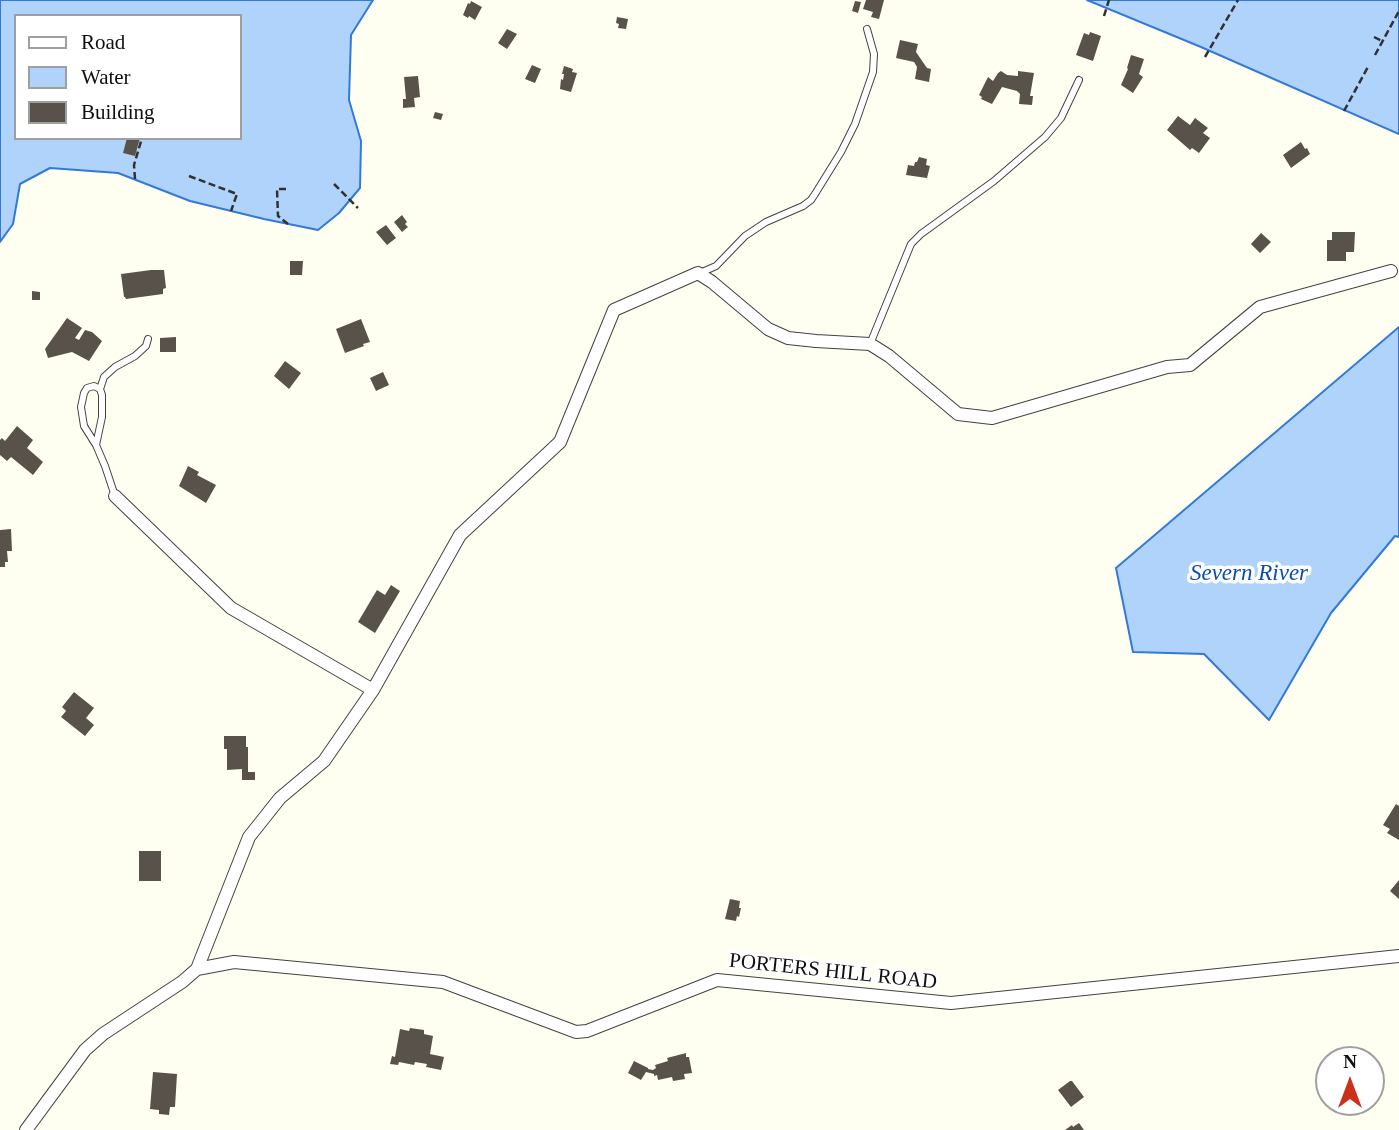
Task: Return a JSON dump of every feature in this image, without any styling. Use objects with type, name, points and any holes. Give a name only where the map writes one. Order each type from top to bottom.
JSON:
[{"type":"street","points":[[26,1130],[85,1050],[103,1034],[182,982],[197,969],[249,837],[280,798],[324,761],[373,690],[460,535],[560,442],[614,310],[698,273],[768,329],[788,338],[870,344],[889,356],[958,414],[992,418],[1167,366],[1190,365],[1261,307],[1391,271]]},
{"type":"street","points":[[115,496],[231,608],[373,690]]},
{"type":"street","name":"PORTERS HILL ROAD","points":[[197,969],[234,962],[443,982],[576,1032],[587,1031],[717,980],[951,1003],[1399,956]]},
{"type":"lane","points":[[698,273],[716,266],[745,236],[766,222],[811,200],[855,124],[873,72],[874,54],[867,29]]},
{"type":"lane","points":[[870,344],[911,244],[920,234],[994,181],[1045,137],[1061,118],[1079,80]]},
{"type":"lane","points":[[96,445],[102,417],[100,389],[104,376],[135,356],[146,346],[148,339]]},
{"type":"lane","points":[[100,389],[93,386],[87,388],[81,407],[84,426],[106,466],[115,496]]},
{"type":"path","points":[[1104,16],[1109,0]]},
{"type":"path","points":[[1206,57],[1238,0]]},
{"type":"path","points":[[1375,55],[1399,11]]},
{"type":"path","points":[[1374,37],[1382,41]]},
{"type":"path","points":[[1344,111],[1369,65]]},
{"type":"path","points":[[135,179],[134,165],[141,140]]},
{"type":"path","points":[[189,176],[237,194],[231,211]]},
{"type":"path","points":[[334,184],[358,208]]},
{"type":"path","points":[[286,189],[277,189],[278,216],[288,224]]},
{"type":"water","points":[[0,0],[373,0],[351,35],[349,100],[361,141],[360,188],[339,213],[318,230],[190,201],[118,173],[50,168],[20,184],[13,224],[0,242]]},
{"type":"water","points":[[1087,0],[1399,0],[1399,134],[1201,47]]},
{"type":"water","name":"Severn River","points":[[1399,327],[1399,537],[1395,536],[1331,613],[1269,720],[1204,654],[1133,652],[1116,568]]},
{"type":"building","points":[[866,0],[884,0],[879,19],[871,17],[873,12],[863,9]]},
{"type":"building","points":[[471,1],[482,7],[475,20],[463,15]]},
{"type":"building","points":[[855,1],[861,2],[858,13],[852,11]]},
{"type":"building","points":[[617,17],[628,19],[626,29],[618,28]]},
{"type":"building","points":[[507,29],[517,34],[507,49],[498,43]]},
{"type":"building","points":[[1090,32],[1101,36],[1093,61],[1076,55],[1084,33],[1089,35]]},
{"type":"building","points":[[900,40],[918,44],[916,52],[927,68],[931,69],[929,82],[915,79],[917,67],[914,62],[896,58]]},
{"type":"building","points":[[1131,55],[1144,59],[1139,74],[1143,77],[1133,93],[1121,85]]},
{"type":"building","points":[[532,65],[541,69],[535,83],[525,79]]},
{"type":"building","points":[[564,66],[577,73],[571,92],[560,89]]},
{"type":"building","points":[[1001,71],[1007,75],[1018,76],[1018,71],[1034,73],[1030,96],[1033,96],[1032,105],[1019,104],[1020,94],[1017,91],[1002,87],[992,104],[981,99],[979,95],[988,77],[993,81]]},
{"type":"building","points":[[418,76],[420,97],[414,98],[415,107],[403,108],[403,99],[406,99],[404,77]]},
{"type":"building","points":[[435,112],[443,114],[441,120],[433,118]]},
{"type":"building","points":[[1178,116],[1190,125],[1195,118],[1208,128],[1203,133],[1210,138],[1199,153],[1192,148],[1190,150],[1167,130]]},
{"type":"building","points":[[126,140],[139,140],[135,156],[123,153]]},
{"type":"building","points":[[1301,142],[1310,154],[1291,168],[1283,155]]},
{"type":"building","points":[[919,157],[927,159],[926,165],[930,166],[927,178],[906,175],[908,165],[914,166]]},
{"type":"building","points":[[402,215],[408,227],[402,232],[394,222]]},
{"type":"building","points":[[386,225],[396,238],[387,245],[376,232]]},
{"type":"building","points":[[1332,232],[1355,232],[1354,252],[1346,252],[1346,261],[1327,261],[1327,240],[1332,240]]},
{"type":"building","points":[[1261,233],[1271,242],[1260,253],[1251,244]]},
{"type":"building","points":[[290,261],[303,261],[302,275],[290,275]]},
{"type":"building","points":[[164,270],[166,288],[163,289],[163,294],[126,299],[121,274]]},
{"type":"building","points":[[32,291],[40,292],[40,300],[32,300]]},
{"type":"building","points":[[67,318],[82,328],[75,338],[79,340],[85,330],[92,332],[102,341],[89,361],[72,352],[48,358],[45,349]]},
{"type":"building","points":[[361,319],[370,342],[345,353],[336,329]]},
{"type":"building","points":[[176,337],[176,352],[160,352],[160,338]]},
{"type":"building","points":[[285,361],[301,373],[289,389],[274,376]]},
{"type":"building","points":[[383,372],[389,385],[376,391],[370,378]]},
{"type":"building","points":[[17,426],[33,440],[27,448],[43,462],[33,475],[11,457],[7,461],[0,455],[0,440],[2,438],[5,441]]},
{"type":"building","points":[[188,466],[199,472],[197,475],[216,485],[206,503],[179,486]]},
{"type":"building","points":[[11,529],[12,551],[7,551],[8,562],[5,562],[5,567],[0,567],[0,530]]},
{"type":"building","points":[[391,585],[400,591],[375,633],[358,622],[377,590],[385,595]]},
{"type":"building","points":[[74,692],[94,708],[86,718],[94,725],[85,736],[61,717],[66,711],[62,707]]},
{"type":"building","points":[[224,736],[246,736],[248,772],[255,772],[255,780],[242,780],[242,769],[227,770]]},
{"type":"building","points":[[1396,804],[1399,806],[1399,840],[1387,833],[1390,829],[1383,825]]},
{"type":"building","points":[[139,851],[161,851],[161,881],[139,881]]},
{"type":"building","points":[[1399,880],[1399,899],[1390,891]]},
{"type":"building","points":[[730,899],[740,901],[741,908],[736,921],[725,919]]},
{"type":"building","points":[[410,1028],[424,1030],[424,1034],[433,1036],[430,1054],[444,1057],[441,1070],[415,1062],[414,1065],[399,1062],[398,1065],[390,1064],[392,1056],[395,1057],[400,1029],[409,1031]]},
{"type":"building","points":[[686,1053],[692,1073],[684,1074],[685,1079],[673,1081],[672,1077],[658,1080],[657,1075],[646,1072],[641,1080],[628,1073],[634,1061],[653,1070],[655,1065],[668,1061],[667,1058]]},
{"type":"building","points":[[153,1072],[177,1074],[175,1107],[170,1107],[169,1115],[150,1109]]},
{"type":"building","points":[[1070,1081],[1084,1097],[1071,1107],[1058,1090]]},
{"type":"building","points":[[1079,1123],[1084,1130],[1065,1130],[1072,1125],[1073,1127]]}]
